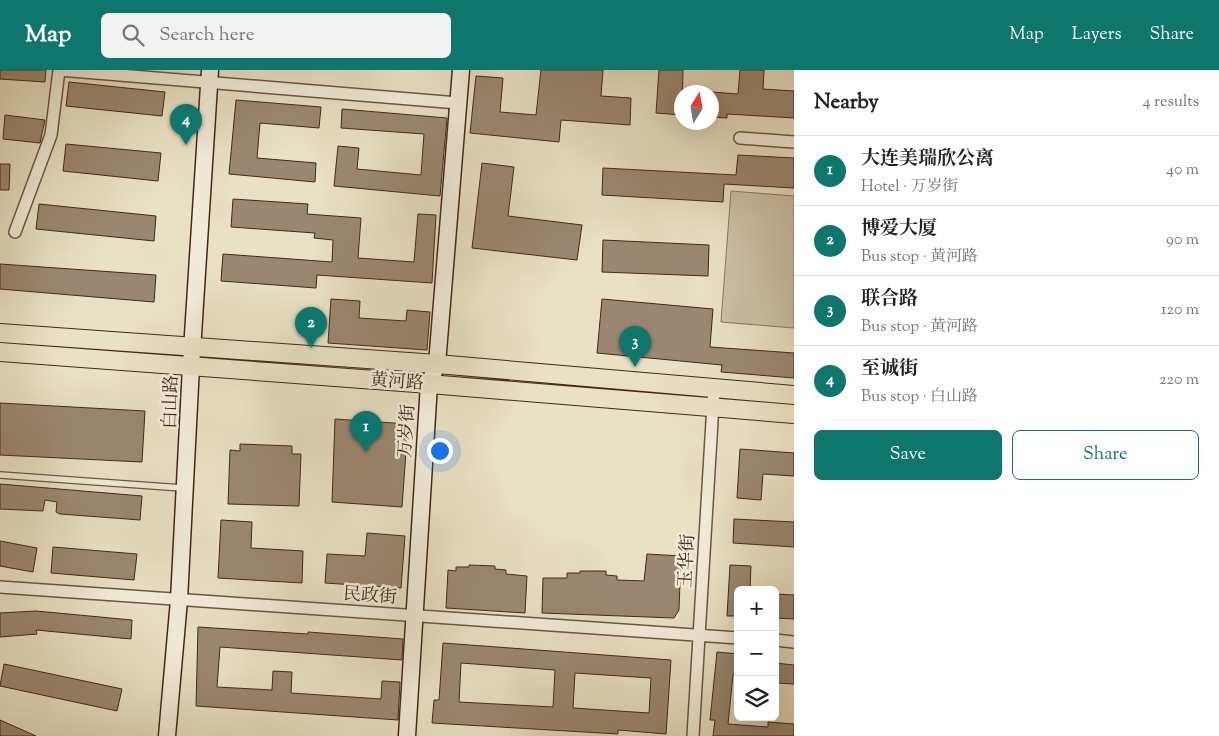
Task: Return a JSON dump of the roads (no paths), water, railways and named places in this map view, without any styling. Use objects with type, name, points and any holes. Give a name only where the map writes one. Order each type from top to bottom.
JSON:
[{"type":"main road","name":"黄河路","points":[[0,334],[437,364],[794,394]]},
{"type":"main road","name":"黄河路","points":[[0,352],[794,414]]},
{"type":"street","points":[[16,232],[51,135],[59,70],[209,76],[458,103]]},
{"type":"street","name":"万岁街","points":[[407,736],[429,384],[437,364],[461,70]]},
{"type":"street","name":"白山路","points":[[167,736],[180,600],[192,347],[209,76]]},
{"type":"street","points":[[740,138],[794,142]]},
{"type":"street","name":"玉华街","points":[[692,736],[700,636],[714,388]]},
{"type":"street","name":"民政街","points":[[0,587],[734,638]]},
{"type":"street","points":[[779,640],[794,642]]},
{"type":"lane","points":[[0,475],[186,488]]},
{"type":"place","name":"至诚街","points":[[186,145]]},
{"type":"place","name":"博爱大厦","points":[[311,348]]},
{"type":"place","name":"联合路","points":[[635,367]]},
{"type":"place","name":"大连美瑞欣公离","points":[[366,452]]}]
